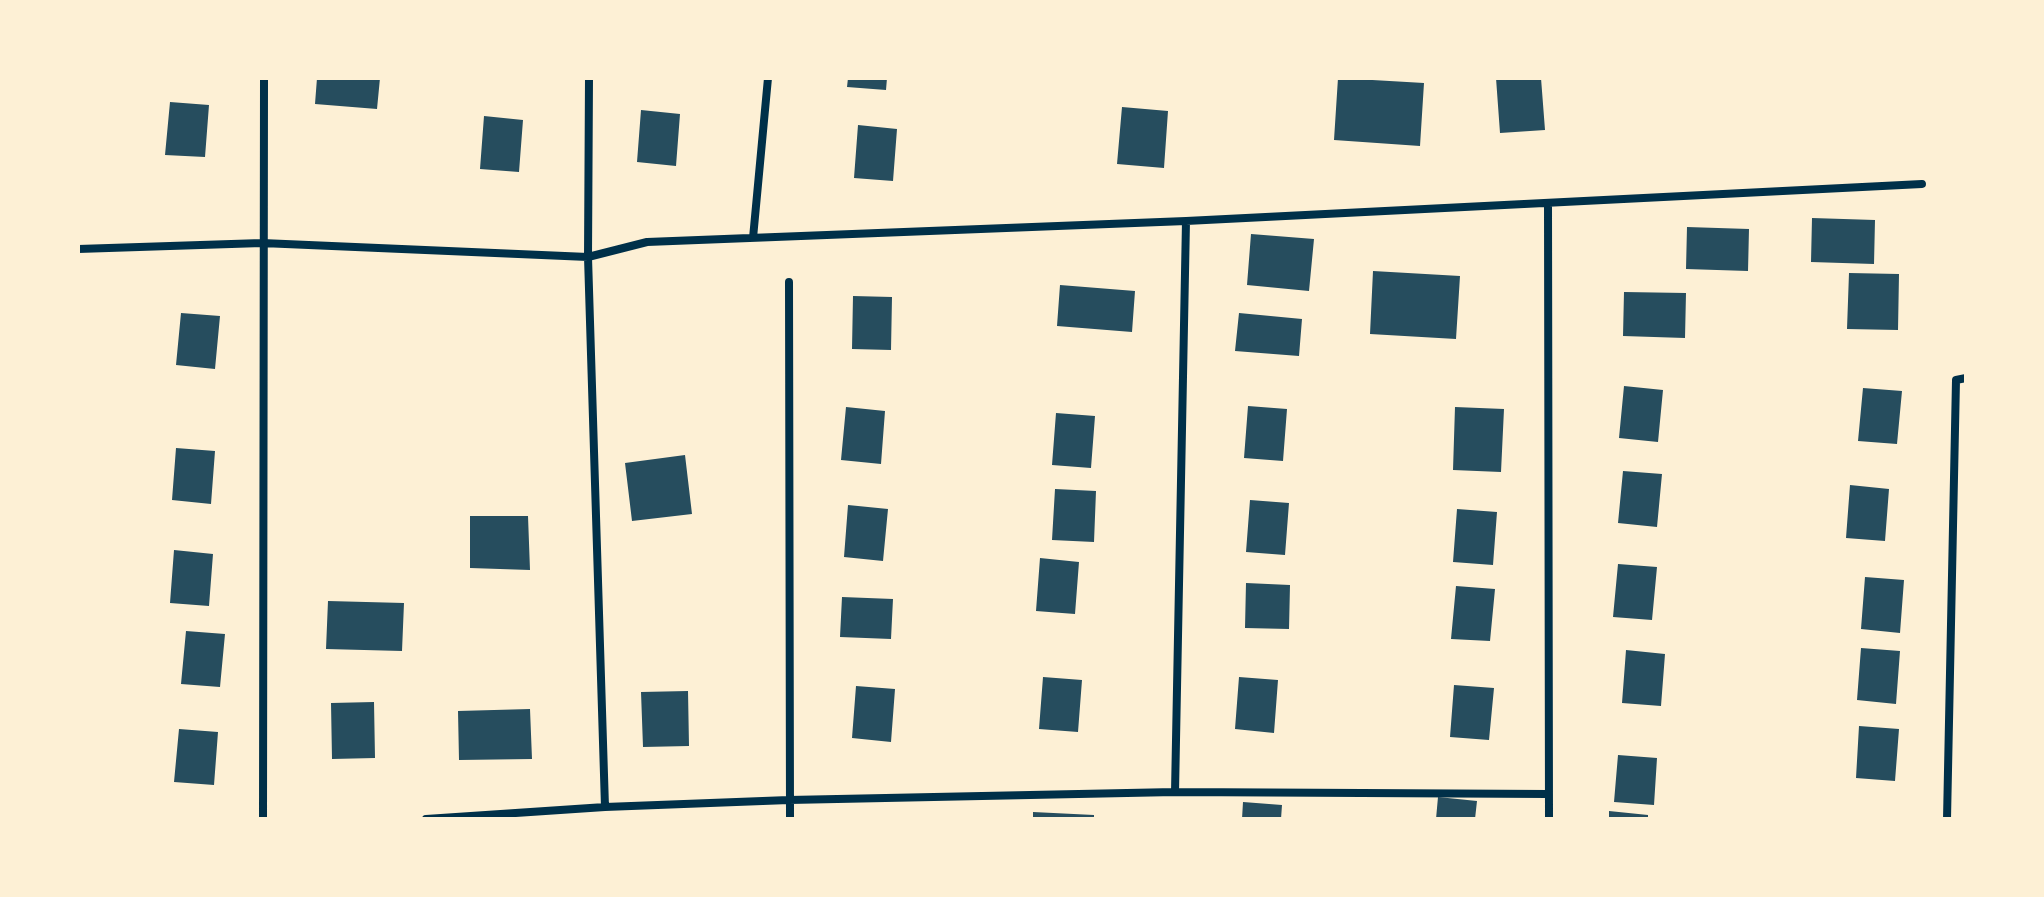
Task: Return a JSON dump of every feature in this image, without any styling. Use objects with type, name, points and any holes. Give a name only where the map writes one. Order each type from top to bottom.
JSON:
[{"type":"street","points":[[263,819],[264,78]]},
{"type":"street","points":[[589,78],[588,257],[605,807]]},
{"type":"street","points":[[753,238],[768,78]]},
{"type":"street","points":[[78,249],[262,243],[588,257],[647,242],[1186,221],[1922,184]]},
{"type":"street","points":[[1548,204],[1549,819]]},
{"type":"street","points":[[1175,792],[1186,221]]},
{"type":"street","points":[[789,282],[790,819]]},
{"type":"street","points":[[1947,819],[1956,380],[1966,378]]},
{"type":"street","points":[[426,819],[605,807],[789,800],[1175,792],[1548,794]]},
{"type":"building","points":[[317,78],[380,78],[377,109],[315,104]]},
{"type":"building","points":[[848,78],[887,78],[886,90],[847,87]]},
{"type":"building","points":[[1338,78],[1424,83],[1420,146],[1334,140]]},
{"type":"building","points":[[1496,78],[1541,78],[1545,130],[1500,133]]},
{"type":"building","points":[[170,102],[209,105],[205,157],[165,155]]},
{"type":"building","points":[[1122,107],[1168,111],[1164,168],[1117,164]]},
{"type":"building","points":[[641,110],[680,114],[676,166],[637,162]]},
{"type":"building","points":[[484,116],[523,120],[519,172],[480,169]]},
{"type":"building","points":[[858,125],[897,129],[893,181],[854,178]]},
{"type":"building","points":[[1812,218],[1875,220],[1874,264],[1811,262]]},
{"type":"building","points":[[1687,227],[1749,229],[1748,271],[1686,269]]},
{"type":"building","points":[[1251,234],[1314,239],[1309,291],[1247,285]]},
{"type":"building","points":[[1373,271],[1460,276],[1456,339],[1370,334]]},
{"type":"building","points":[[1849,273],[1899,274],[1898,330],[1847,329]]},
{"type":"building","points":[[1060,285],[1135,291],[1132,332],[1057,326]]},
{"type":"building","points":[[1624,292],[1686,293],[1685,338],[1623,336]]},
{"type":"building","points":[[853,296],[892,297],[891,350],[852,349]]},
{"type":"building","points":[[181,313],[220,316],[215,369],[176,365]]},
{"type":"building","points":[[1239,313],[1302,319],[1299,356],[1235,351]]},
{"type":"building","points":[[1624,386],[1663,390],[1658,442],[1619,438]]},
{"type":"building","points":[[1863,388],[1902,391],[1897,444],[1858,441]]},
{"type":"building","points":[[1248,406],[1287,409],[1283,461],[1244,458]]},
{"type":"building","points":[[846,407],[885,411],[881,464],[841,460]]},
{"type":"building","points":[[1455,407],[1504,409],[1501,472],[1453,470]]},
{"type":"building","points":[[1056,413],[1095,416],[1091,468],[1052,465]]},
{"type":"building","points":[[176,448],[215,451],[211,504],[172,500]]},
{"type":"building","points":[[685,455],[692,514],[632,521],[625,463]]},
{"type":"building","points":[[1623,471],[1662,474],[1657,527],[1618,523]]},
{"type":"building","points":[[1850,485],[1889,489],[1885,541],[1846,538]]},
{"type":"building","points":[[1055,489],[1096,491],[1094,542],[1052,540]]},
{"type":"building","points":[[1250,500],[1289,503],[1285,555],[1246,552]]},
{"type":"building","points":[[848,505],[888,509],[883,561],[844,557]]},
{"type":"building","points":[[1457,509],[1497,512],[1493,565],[1453,562]]},
{"type":"building","points":[[470,516],[528,516],[530,570],[470,568]]},
{"type":"building","points":[[174,550],[213,554],[209,606],[170,603]]},
{"type":"building","points":[[1040,558],[1079,562],[1075,614],[1036,611]]},
{"type":"building","points":[[1618,564],[1657,567],[1652,620],[1613,617]]},
{"type":"building","points":[[1865,577],[1904,580],[1900,633],[1861,629]]},
{"type":"building","points":[[1246,583],[1290,585],[1289,629],[1245,628]]},
{"type":"building","points":[[1456,586],[1495,589],[1490,641],[1451,639]]},
{"type":"building","points":[[842,597],[893,599],[891,639],[840,637]]},
{"type":"building","points":[[328,601],[404,603],[402,651],[326,649]]},
{"type":"building","points":[[186,631],[225,634],[220,687],[181,684]]},
{"type":"building","points":[[1861,648],[1900,651],[1896,704],[1857,700]]},
{"type":"building","points":[[1626,650],[1665,654],[1661,706],[1622,703]]},
{"type":"building","points":[[1043,677],[1082,680],[1078,732],[1039,729]]},
{"type":"building","points":[[1239,677],[1278,680],[1274,733],[1235,729]]},
{"type":"building","points":[[1454,685],[1494,688],[1489,740],[1450,737]]},
{"type":"building","points":[[856,686],[895,689],[891,742],[852,738]]},
{"type":"building","points":[[688,691],[689,746],[643,747],[641,692]]},
{"type":"building","points":[[374,702],[375,758],[332,759],[331,703]]},
{"type":"building","points":[[530,709],[532,759],[459,760],[458,711]]},
{"type":"building","points":[[1859,726],[1899,729],[1895,781],[1856,778]]},
{"type":"building","points":[[179,729],[218,732],[214,785],[174,782]]},
{"type":"building","points":[[1618,755],[1657,758],[1654,805],[1614,802]]},
{"type":"building","points":[[1438,797],[1477,801],[1475,819],[1436,819]]},
{"type":"building","points":[[1243,802],[1282,805],[1281,819],[1242,819]]},
{"type":"building","points":[[1609,811],[1648,815],[1648,819],[1609,819]]},
{"type":"building","points":[[1033,812],[1094,815],[1094,819],[1033,819]]}]
